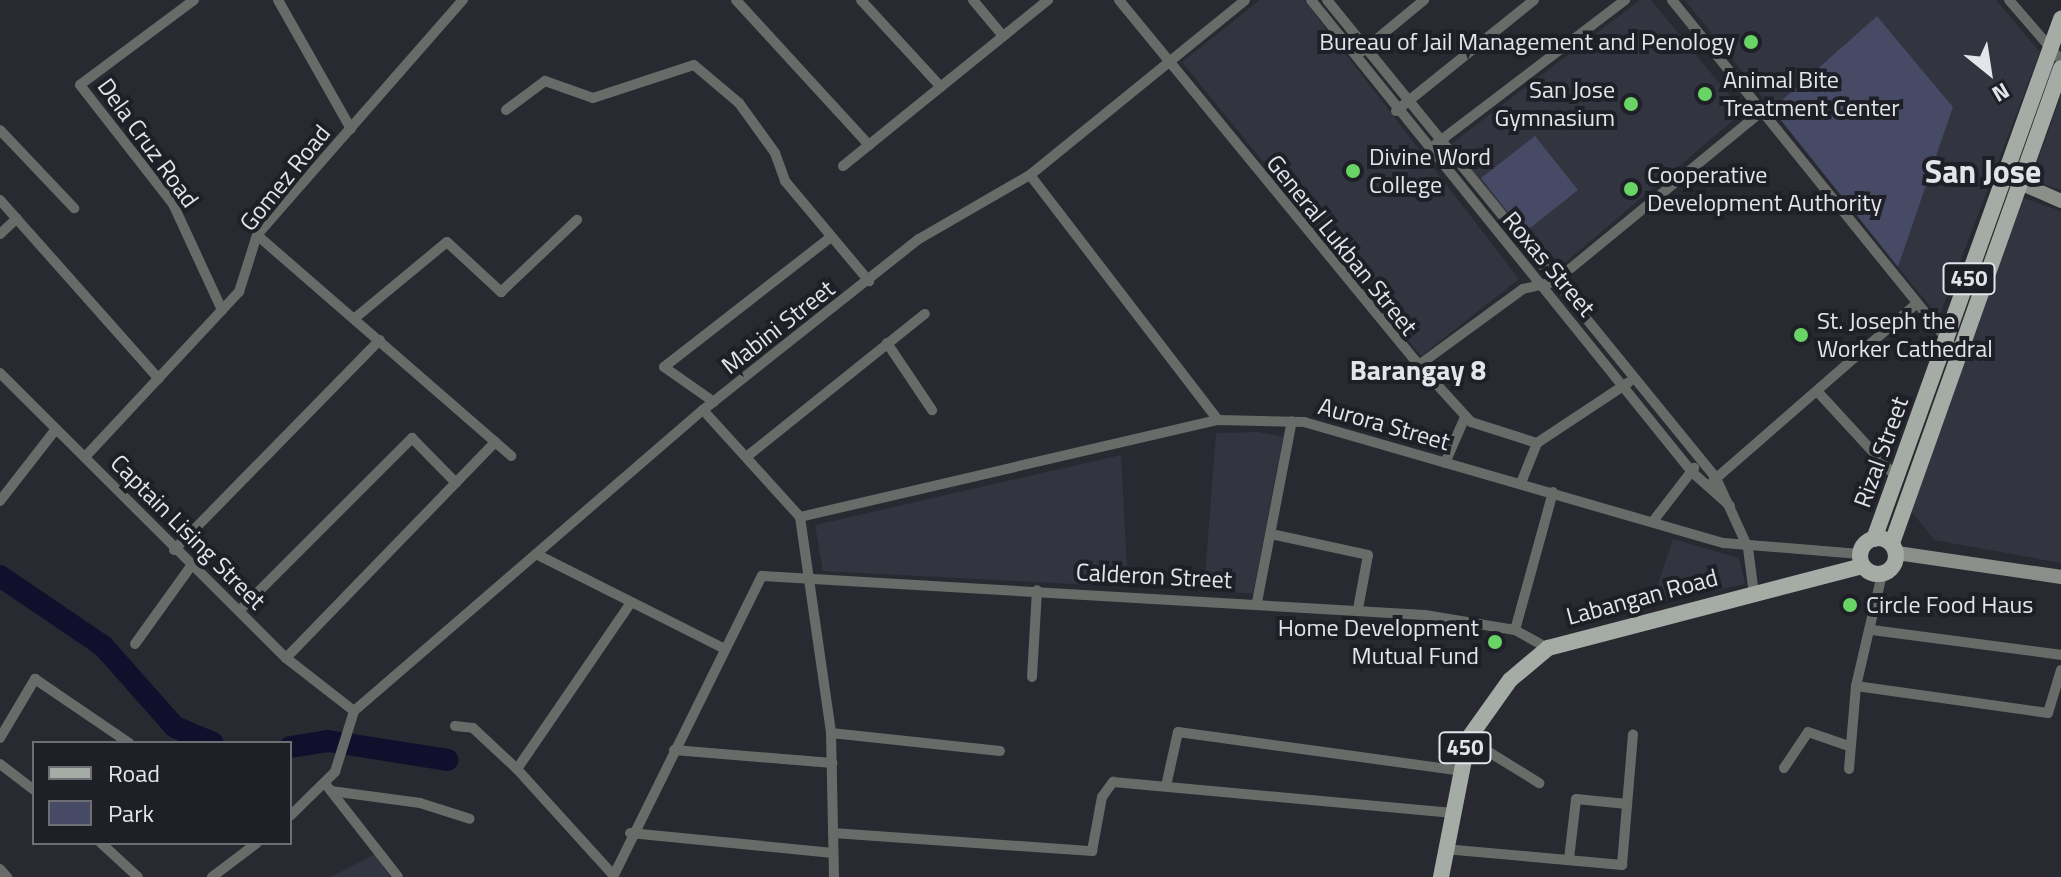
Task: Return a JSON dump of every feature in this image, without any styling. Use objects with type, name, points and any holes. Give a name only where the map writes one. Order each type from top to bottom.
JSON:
[{"type":"main road","name":"Rizal Street","points":[[1874,539],[2006,174],[2056,55],[2061,19]]},
{"type":"main road","name":"Rizal Street","points":[[1882,574],[1894,548],[2061,68]]},
{"type":"main road","points":[[1882,574],[1861,560],[1874,539],[1894,548]]},
{"type":"main road","name":"Labangan Road","points":[[1441,877],[1457,770],[1468,739],[1510,680],[1548,648],[1754,594],[1861,560]]},
{"type":"street","name":"Dela Cruz Road","points":[[194,0],[80,85],[173,204],[222,310]]},
{"type":"street","points":[[278,0],[351,129]]},
{"type":"street","name":"Gomez Road","points":[[85,457],[239,292],[257,235],[463,0]]},
{"type":"street","points":[[736,0],[869,145]]},
{"type":"street","points":[[861,0],[941,87]]},
{"type":"street","points":[[973,0],[1003,36]]},
{"type":"street","points":[[843,166],[1048,0]]},
{"type":"street","name":"General Lukban Street","points":[[1119,0],[1419,365],[1523,289],[1548,284],[1761,112]]},
{"type":"street","name":"Mabini Street","points":[[354,711],[703,410],[919,239],[1030,175],[1245,0]]},
{"type":"street","name":"Roxas Street","points":[[1311,0],[1428,150],[1548,284]]},
{"type":"street","name":"Roxas Street","points":[[1327,0],[1440,141],[1548,284],[1629,383],[1716,478],[1733,508],[1748,548],[1754,594]]},
{"type":"street","points":[[1355,57],[1424,0]]},
{"type":"street","points":[[1396,111],[1534,0]]},
{"type":"street","points":[[1428,150],[1625,0]]},
{"type":"street","points":[[1672,0],[1960,356]]},
{"type":"street","points":[[2009,0],[2056,55]]},
{"type":"street","points":[[506,110],[545,81],[593,98],[694,65],[739,103],[775,153],[785,181],[869,281]]},
{"type":"street","points":[[0,130],[74,208]]},
{"type":"street","points":[[2006,174],[2019,187],[2061,201]]},
{"type":"street","points":[[1030,175],[1218,420]]},
{"type":"street","points":[[0,200],[159,379]]},
{"type":"street","points":[[0,234],[17,218]]},
{"type":"street","points":[[355,318],[447,242],[501,292],[577,220]]},
{"type":"street","points":[[257,235],[511,456]]},
{"type":"street","points":[[714,402],[664,367],[831,237]]},
{"type":"street","points":[[1705,488],[1916,304]]},
{"type":"street","points":[[750,454],[925,314]]},
{"type":"street","points":[[174,550],[380,340]]},
{"type":"street","points":[[887,343],[932,410]]},
{"type":"street","points":[[1419,365],[1465,417],[1537,443]]},
{"type":"street","name":"Captain Lising Street","points":[[0,373],[174,550],[286,658],[354,711]]},
{"type":"street","points":[[1521,483],[1537,443],[1629,383]]},
{"type":"street","name":"Roxas Street","points":[[1629,383],[1705,488],[1733,508]]},
{"type":"street","points":[[1817,391],[1898,478]]},
{"type":"street","points":[[703,410],[750,454],[800,517],[812,580],[831,733],[834,877]]},
{"type":"street","points":[[1445,463],[1465,417]]},
{"type":"street","name":"Aurora Street","points":[[800,517],[1218,420],[1292,421],[1748,548],[1861,560]]},
{"type":"street","points":[[1257,602],[1292,421]]},
{"type":"street","points":[[0,501],[56,429]]},
{"type":"street","points":[[239,611],[412,438],[456,483]]},
{"type":"street","points":[[286,658],[495,442]]},
{"type":"street","points":[[1654,520],[1701,460]]},
{"type":"street","points":[[1515,630],[1553,492]]},
{"type":"street","points":[[1271,534],[1368,555],[1358,609]]},
{"type":"street","points":[[1894,548],[2061,577]]},
{"type":"street","points":[[455,726],[473,728],[517,769],[613,876],[630,833],[723,648],[630,604],[536,554]]},
{"type":"street","points":[[135,644],[191,566]]},
{"type":"street","points":[[1849,769],[1856,686],[1872,630],[1882,574]]},
{"type":"street","name":"Calderon Street","points":[[723,648],[755,582],[762,576],[1358,609],[1515,630],[1548,648]]},
{"type":"street","points":[[1032,677],[1037,590]]},
{"type":"street","points":[[517,769],[630,604]]},
{"type":"street","points":[[1872,630],[2061,655]]},
{"type":"street","points":[[1856,686],[2048,713],[2061,670]]},
{"type":"street","points":[[0,738],[35,679],[126,741]]},
{"type":"street","points":[[292,815],[328,788],[353,729],[354,711]]},
{"type":"street","points":[[1166,786],[1178,732],[1457,770]]},
{"type":"street","points":[[1784,768],[1808,732],[1849,746]]},
{"type":"street","points":[[831,733],[1000,751]]},
{"type":"street","points":[[1444,849],[1622,865],[1633,734]]},
{"type":"street","points":[[1468,739],[1539,783]]},
{"type":"street","points":[[674,750],[832,763]]},
{"type":"street","points":[[0,764],[32,788]]},
{"type":"street","points":[[833,833],[1092,851],[1105,787],[1166,786],[1451,813]]},
{"type":"street","points":[[328,788],[420,803],[470,819]]},
{"type":"street","points":[[328,788],[398,877]]},
{"type":"street","points":[[1569,859],[1576,799],[1627,804]]},
{"type":"street","points":[[630,833],[833,853]]},
{"type":"street","points":[[103,845],[138,877]]},
{"type":"street","points":[[212,877],[254,845]]},
{"type":"street","points":[[0,869],[7,877]]},
{"type":"shaded area","name":"Divine Word College","points":[[1260,0],[1304,0],[1519,279],[1421,356],[1182,62]]},
{"type":"shaded area","points":[[1640,0],[1651,0],[1743,112],[1555,271],[1447,147]]},
{"type":"shaded area","points":[[1685,0],[1996,0],[2040,52],[1939,317],[1898,267],[1953,107],[1877,16],[1772,109]]},
{"type":"shaded area","points":[[2061,95],[2061,190],[2031,180]]},
{"type":"shaded area","points":[[2020,197],[2061,211],[2061,563],[1934,540],[1911,511]]},
{"type":"shaded area","points":[[1259,432],[1283,437],[1253,594],[1204,589],[1216,433]]},
{"type":"shaded area","points":[[1121,455],[1128,587],[823,571],[815,525]]},
{"type":"shaded area","points":[[1673,539],[1739,558],[1745,584],[1651,605]]},
{"type":"shaded area","points":[[375,854],[390,877],[331,877]]},
{"type":"green space","points":[[1877,16],[1953,107],[1898,267],[1772,109]]},
{"type":"green space","points":[[1535,136],[1578,190],[1524,233],[1481,178]]},
{"type":"waterway","points":[[0,576],[103,646],[175,727],[208,741]]},
{"type":"waterway","points":[[292,747],[328,741],[448,760]]},
{"type":"place","name":"Bureau of Jail Management and Penology","points":[[1751,42]]},
{"type":"place","name":"Animal Bite Treatment Center","points":[[1705,94]]},
{"type":"place","name":"San Jose Gymnasium","points":[[1631,104]]},
{"type":"place","name":"Divine Word College","points":[[1353,171]]},
{"type":"place","name":"Cooperative Development Authority","points":[[1631,189]]},
{"type":"place","name":"St. Joseph the Worker Cathedral","points":[[1801,335]]},
{"type":"place","name":"Circle Food Haus","points":[[1850,605]]},
{"type":"place","name":"Home Development Mutual Fund","points":[[1495,642]]},
{"type":"district","name":"San Jose","points":[[1983,171]]},
{"type":"district","name":"Barangay 8","points":[[1418,370]]}]
